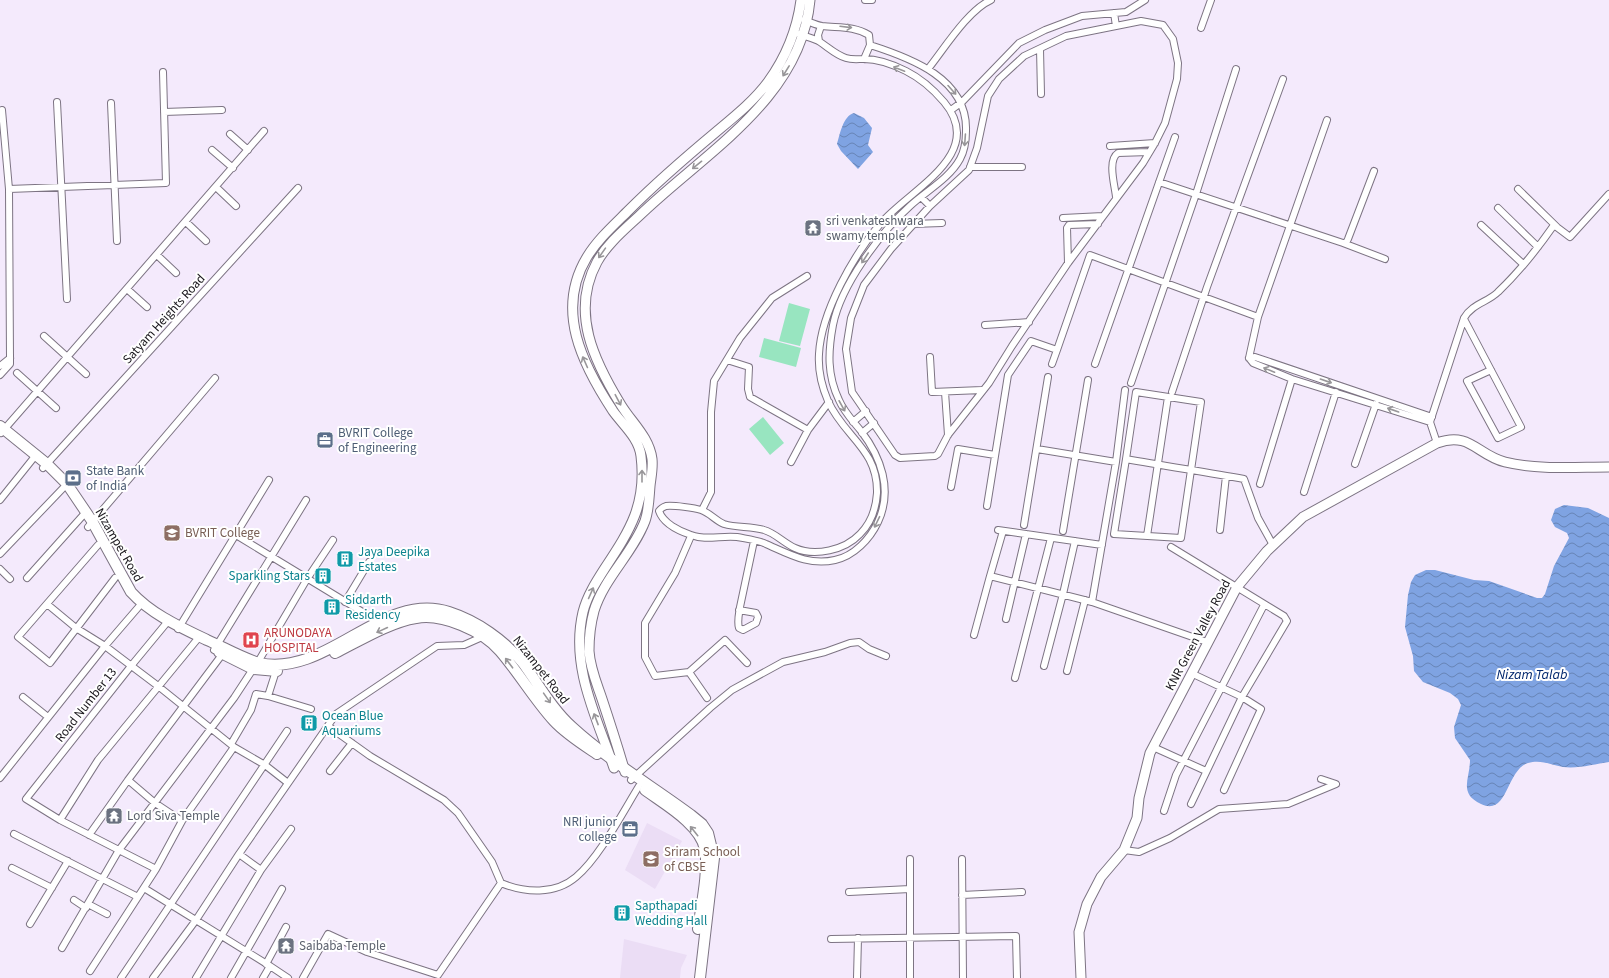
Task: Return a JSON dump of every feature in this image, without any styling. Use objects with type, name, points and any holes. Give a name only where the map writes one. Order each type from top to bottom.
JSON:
[{"type":"main road","name":"Nizampet Road","points":[[1,430],[35,457],[65,486],[84,514],[128,587],[149,617],[179,628],[256,666],[276,670],[300,667],[319,660],[385,628],[415,618],[439,618],[454,622],[482,637],[499,650],[554,722],[567,734],[691,815],[702,824],[711,841],[713,864],[700,978]]},
{"type":"main road","name":"Nizampet Road","points":[[90,524],[98,545],[115,578],[140,605]]},
{"type":"main road","name":"Nizampet Road","points":[[256,666],[286,664],[320,654],[378,622],[407,611],[435,609],[452,613],[470,621],[505,643],[523,664],[557,712],[572,727],[610,757],[628,775],[685,820],[696,832],[705,849],[705,868],[694,978]]},
{"type":"street","points":[[801,0],[803,20]]},
{"type":"street","points":[[628,775],[593,670],[589,651],[594,612],[601,596],[644,523],[648,508],[652,460],[648,446],[640,430],[621,406],[597,360],[587,333],[585,305],[591,274],[608,246],[662,194],[731,135],[774,90],[794,57],[799,34],[810,0]]},
{"type":"street","points":[[865,0],[872,0]]},
{"type":"street","points":[[928,69],[959,28],[984,3],[991,0]]},
{"type":"street","points":[[951,110],[962,102],[1019,43],[1045,30],[1082,16],[1126,12],[1145,0]]},
{"type":"street","points":[[1201,28],[1211,0]]},
{"type":"street","points":[[1126,12],[1127,24]]},
{"type":"street","points":[[1114,13],[1116,26]]},
{"type":"street","points":[[803,20],[821,26],[855,28],[863,31],[869,35],[870,45],[864,59]]},
{"type":"street","points":[[659,511],[661,517],[666,522],[692,536],[703,539],[723,536],[765,543],[785,554],[806,560],[836,560],[852,553],[864,543],[878,522],[884,504],[886,485],[881,467],[862,433],[845,411],[834,388],[831,379],[828,355],[833,323],[840,304],[854,276],[871,250],[916,209],[930,206],[969,170],[977,148],[988,96],[999,78],[1024,56],[1066,36],[1141,21],[1163,25],[1173,39],[1178,63],[1177,79],[1165,123],[1143,163],[1068,263],[989,383],[948,435],[935,456],[900,458],[895,455],[852,392],[846,349],[851,318],[864,285],[912,224],[916,209],[921,197],[950,172],[959,161],[965,147],[965,113],[962,102],[939,76],[908,58],[870,45]]},
{"type":"street","points":[[819,41],[818,35],[821,26]]},
{"type":"street","points":[[638,506],[659,511],[667,506],[702,510],[724,524],[766,530],[796,548],[809,552],[833,549],[845,545],[860,535],[870,520],[874,508],[877,481],[872,463],[864,448],[839,420],[825,392],[822,381],[819,355],[823,326],[832,302],[859,254],[880,223],[938,172],[952,154],[957,136],[951,110],[931,86],[907,71],[881,62],[845,58],[819,41],[799,34]]},
{"type":"street","points":[[610,757],[585,687],[581,668],[579,649],[582,615],[592,589],[630,530],[638,506],[642,479],[641,454],[638,445],[614,412],[589,371],[577,343],[572,313],[580,270],[588,255],[612,227],[654,185],[745,107],[767,84],[799,34]]},
{"type":"street","points":[[1040,49],[1041,94]]},
{"type":"street","points":[[1131,382],[1196,194],[1236,69]]},
{"type":"street","points":[[9,190],[166,184],[163,72]]},
{"type":"street","points":[[1172,392],[1203,297],[1282,78]]},
{"type":"street","points":[[57,102],[67,299]]},
{"type":"street","points":[[111,103],[117,240]]},
{"type":"street","points":[[0,375],[10,364],[9,190],[2,110]]},
{"type":"street","points":[[164,112],[222,110]]},
{"type":"street","points":[[1249,358],[1258,317],[1327,120]]},
{"type":"street","points":[[1,430],[186,222],[264,131]]},
{"type":"street","points":[[230,134],[248,150]]},
{"type":"street","points":[[1095,364],[1175,137]]},
{"type":"street","points":[[1110,146],[1155,143]]},
{"type":"street","points":[[212,150],[233,168]]},
{"type":"street","points":[[1116,197],[1112,163],[1115,155],[1118,153],[1149,152]]},
{"type":"street","points":[[970,167],[1022,167]]},
{"type":"street","points":[[1343,243],[1346,243],[1348,239],[1374,171]]},
{"type":"street","points":[[1159,182],[1343,243],[1385,259]]},
{"type":"street","points":[[216,187],[236,206]]},
{"type":"street","name":"Satyam Heights Road","points":[[45,466],[298,188]]},
{"type":"street","points":[[1518,189],[1559,229]]},
{"type":"street","points":[[1437,443],[1431,419],[1464,319],[1469,311],[1498,292],[1524,264],[1554,225],[1570,237],[1609,194]]},
{"type":"street","points":[[909,197],[916,209]]},
{"type":"street","points":[[921,197],[930,206]]},
{"type":"street","points":[[1498,208],[1538,247]]},
{"type":"street","points":[[1063,218],[1103,216]]},
{"type":"street","points":[[186,222],[206,241]]},
{"type":"street","points":[[912,224],[942,223]]},
{"type":"street","points":[[1068,263],[1067,228],[1069,225],[1098,224]]},
{"type":"street","points":[[1481,225],[1524,264]]},
{"type":"street","points":[[156,255],[176,273]]},
{"type":"street","points":[[1052,364],[1090,255],[1258,317]]},
{"type":"street","points":[[702,510],[711,492],[711,412],[714,381],[740,338],[772,298],[807,276]]},
{"type":"street","points":[[127,289],[147,307]]},
{"type":"street","points":[[1464,319],[1491,370],[1521,427],[1498,438],[1467,381],[1491,370]]},
{"type":"street","points":[[985,325],[1029,322]]},
{"type":"street","points":[[44,336],[86,374]]},
{"type":"street","points":[[987,506],[1008,375],[1031,342],[1057,350]]},
{"type":"street","points":[[930,356],[932,392],[982,390]]},
{"type":"street","points":[[1249,358],[1255,357],[1431,419]]},
{"type":"street","points":[[0,366],[10,358]]},
{"type":"street","points":[[1249,358],[1253,363],[1292,379],[1431,419]]},
{"type":"street","points":[[727,360],[749,367],[748,389],[750,397],[808,430]]},
{"type":"street","points":[[17,373],[56,408]]},
{"type":"street","points":[[90,524],[215,378]]},
{"type":"street","points":[[1024,525],[1048,378]]},
{"type":"street","points":[[1260,484],[1292,379]]},
{"type":"street","points":[[1063,531],[1088,380]]},
{"type":"street","points":[[825,392],[834,388]]},
{"type":"street","points":[[1067,671],[1088,601],[1102,545],[1116,462],[1125,390]]},
{"type":"street","points":[[945,392],[948,435]]},
{"type":"street","points":[[1136,392],[1168,397],[1201,402],[1181,538],[1114,534],[1136,392]]},
{"type":"street","points":[[1304,492],[1336,392]]},
{"type":"street","points":[[1147,536],[1168,397]]},
{"type":"street","points":[[791,462],[808,430],[829,402]]},
{"type":"street","points":[[1355,464],[1376,404]]},
{"type":"street","points":[[853,422],[866,411]]},
{"type":"street","points":[[862,433],[874,423]]},
{"type":"street","name":"KNR Green Valley Road","points":[[1081,978],[1079,932],[1087,904],[1101,878],[1124,850],[1137,818],[1139,798],[1150,753],[1193,674],[1207,642],[1237,587],[1273,545],[1303,517],[1437,443],[1448,439],[1462,439],[1502,461],[1521,465],[1609,467]]},
{"type":"street","points":[[950,487],[958,449],[995,455]]},
{"type":"street","points":[[1037,449],[1116,462]]},
{"type":"street","points":[[0,500],[35,457]]},
{"type":"street","points":[[1126,459],[1244,479],[1258,518],[1273,545]]},
{"type":"street","points":[[1220,530],[1226,476]]},
{"type":"street","points":[[179,628],[269,480]]},
{"type":"street","points":[[0,554],[65,486]]},
{"type":"street","points":[[89,835],[128,780],[184,706],[220,649],[306,500]]},
{"type":"street","points":[[26,578],[84,514]]},
{"type":"street","points":[[723,536],[724,524]]},
{"type":"street","points":[[974,636],[1001,530],[1102,545]]},
{"type":"street","points":[[1006,619],[1026,534]]},
{"type":"street","points":[[236,535],[378,622]]},
{"type":"street","points":[[692,536],[675,574],[646,623],[646,657],[655,676],[689,672],[725,640],[747,663]]},
{"type":"street","points":[[1015,678],[1040,588],[1051,538]]},
{"type":"street","points":[[62,948],[119,850],[256,666],[333,540]]},
{"type":"street","points":[[739,610],[754,541]]},
{"type":"street","points":[[1044,666],[1063,594],[1074,541]]},
{"type":"street","points":[[98,545],[18,637],[50,663],[115,578]]},
{"type":"street","points":[[1171,547],[1284,616],[1287,621],[1242,697],[1191,804]]},
{"type":"street","points":[[345,602],[369,562]]},
{"type":"street","points":[[0,569],[10,579]]},
{"type":"street","points":[[990,576],[1016,581],[1088,601],[1207,642]]},
{"type":"street","points":[[47,604],[76,628],[104,646],[158,686],[233,745],[265,765],[288,783]]},
{"type":"street","points":[[0,778],[104,646],[140,605]]},
{"type":"street","points":[[1164,811],[1176,775],[1183,760],[1264,605]]},
{"type":"street","name":"Road Number 13","points":[[60,820],[26,799],[166,623]]},
{"type":"street","points":[[153,978],[196,920],[239,854],[336,714],[437,646],[464,645],[482,637]]},
{"type":"street","points":[[156,869],[60,820],[98,760],[198,638]]},
{"type":"street","points":[[328,726],[370,756],[418,783],[449,804],[458,813],[492,862],[501,882],[527,891],[555,888],[576,878],[597,853],[628,775],[727,695],[783,662],[825,652],[850,643],[859,642],[869,649],[886,656]]},
{"type":"street","points":[[268,696],[276,670]]},
{"type":"street","points":[[689,672],[707,698]]},
{"type":"street","points":[[1193,674],[1221,686],[1261,709],[1224,790]]},
{"type":"street","points":[[90,971],[156,869],[182,821],[233,745],[251,710],[256,694],[268,696],[311,709]]},
{"type":"street","points":[[23,697],[48,717]]},
{"type":"street","points":[[121,978],[287,732]]},
{"type":"street","points":[[603,736],[615,738]]},
{"type":"street","points":[[330,771],[352,743]]},
{"type":"street","points":[[1154,746],[1206,771]]},
{"type":"street","points":[[1124,850],[1140,852],[1177,834],[1219,809],[1288,804],[1336,784],[1321,779]]},
{"type":"street","points":[[128,780],[155,803],[182,821]]},
{"type":"street","points":[[196,978],[261,870],[291,829]]},
{"type":"street","points":[[14,834],[138,897]]},
{"type":"street","points":[[239,854],[261,870]]},
{"type":"street","points":[[910,859],[910,978]]},
{"type":"street","points":[[962,859],[963,978]]},
{"type":"street","points":[[30,924],[68,861]]},
{"type":"street","points":[[12,868],[52,888]]},
{"type":"street","points":[[303,978],[328,934],[367,952],[438,974],[501,882]]},
{"type":"street","points":[[144,888],[288,978]]},
{"type":"street","points":[[231,978],[282,889]]},
{"type":"street","points":[[849,892],[910,890]]},
{"type":"street","points":[[962,895],[1022,892]]},
{"type":"street","points":[[74,900],[106,914]]},
{"type":"street","points":[[263,978],[286,927]]},
{"type":"street","points":[[831,938],[1016,936],[1017,978]]},
{"type":"street","points":[[857,978],[858,938]]},
{"type":"shaded area","name":"Sriram School of CBSE","points":[[647,823],[682,841],[655,889],[625,870]]},
{"type":"shaded area","points":[[624,939],[687,955],[681,968],[680,978],[620,978]]},
{"type":"green space","points":[[789,303],[810,309],[800,346],[779,341]]},
{"type":"green space","points":[[764,338],[801,348],[796,367],[759,357]]},
{"type":"green space","points":[[763,417],[784,443],[770,455],[749,429]]},
{"type":"water","points":[[854,113],[864,118],[872,128],[868,145],[873,152],[858,169],[841,151],[837,144],[845,121]]},
{"type":"water","name":"Nizam Talab","points":[[1564,505],[1588,508],[1609,518],[1609,762],[1580,767],[1563,767],[1542,762],[1528,763],[1521,767],[1515,774],[1502,799],[1497,804],[1490,806],[1481,804],[1474,800],[1467,790],[1470,760],[1455,738],[1454,727],[1461,705],[1458,699],[1450,693],[1423,682],[1414,671],[1413,656],[1405,627],[1408,595],[1411,582],[1415,575],[1426,570],[1435,570],[1474,580],[1489,581],[1537,598],[1542,598],[1545,594],[1554,566],[1569,538],[1567,533],[1555,527],[1551,520],[1555,509]]},
{"type":"place","name":"sri venkateshwara swamy temple","points":[[813,228]]},
{"type":"place","name":"BVRIT College of Engineering","points":[[325,440]]},
{"type":"place","name":"State Bank of India","points":[[73,478]]},
{"type":"place","name":"BVRIT College","points":[[172,533]]},
{"type":"place","name":"Jaya Deepika Estates","points":[[345,559]]},
{"type":"place","name":"Sparkling Stars","points":[[323,576]]},
{"type":"place","name":"Siddarth Residency","points":[[332,607]]},
{"type":"place","name":"ARUNODAYA HOSPITAL","points":[[251,640]]},
{"type":"place","name":"Ocean Blue Aquariums","points":[[309,723]]},
{"type":"place","name":"Lord Siva Temple","points":[[114,816]]},
{"type":"place","name":"NRI junior college","points":[[630,829]]},
{"type":"place","name":"Sriram School of CBSE","points":[[651,859]]},
{"type":"place","name":"Sapthapadi Wedding Hall","points":[[622,913]]},
{"type":"place","name":"Saibaba Temple","points":[[286,946]]}]
